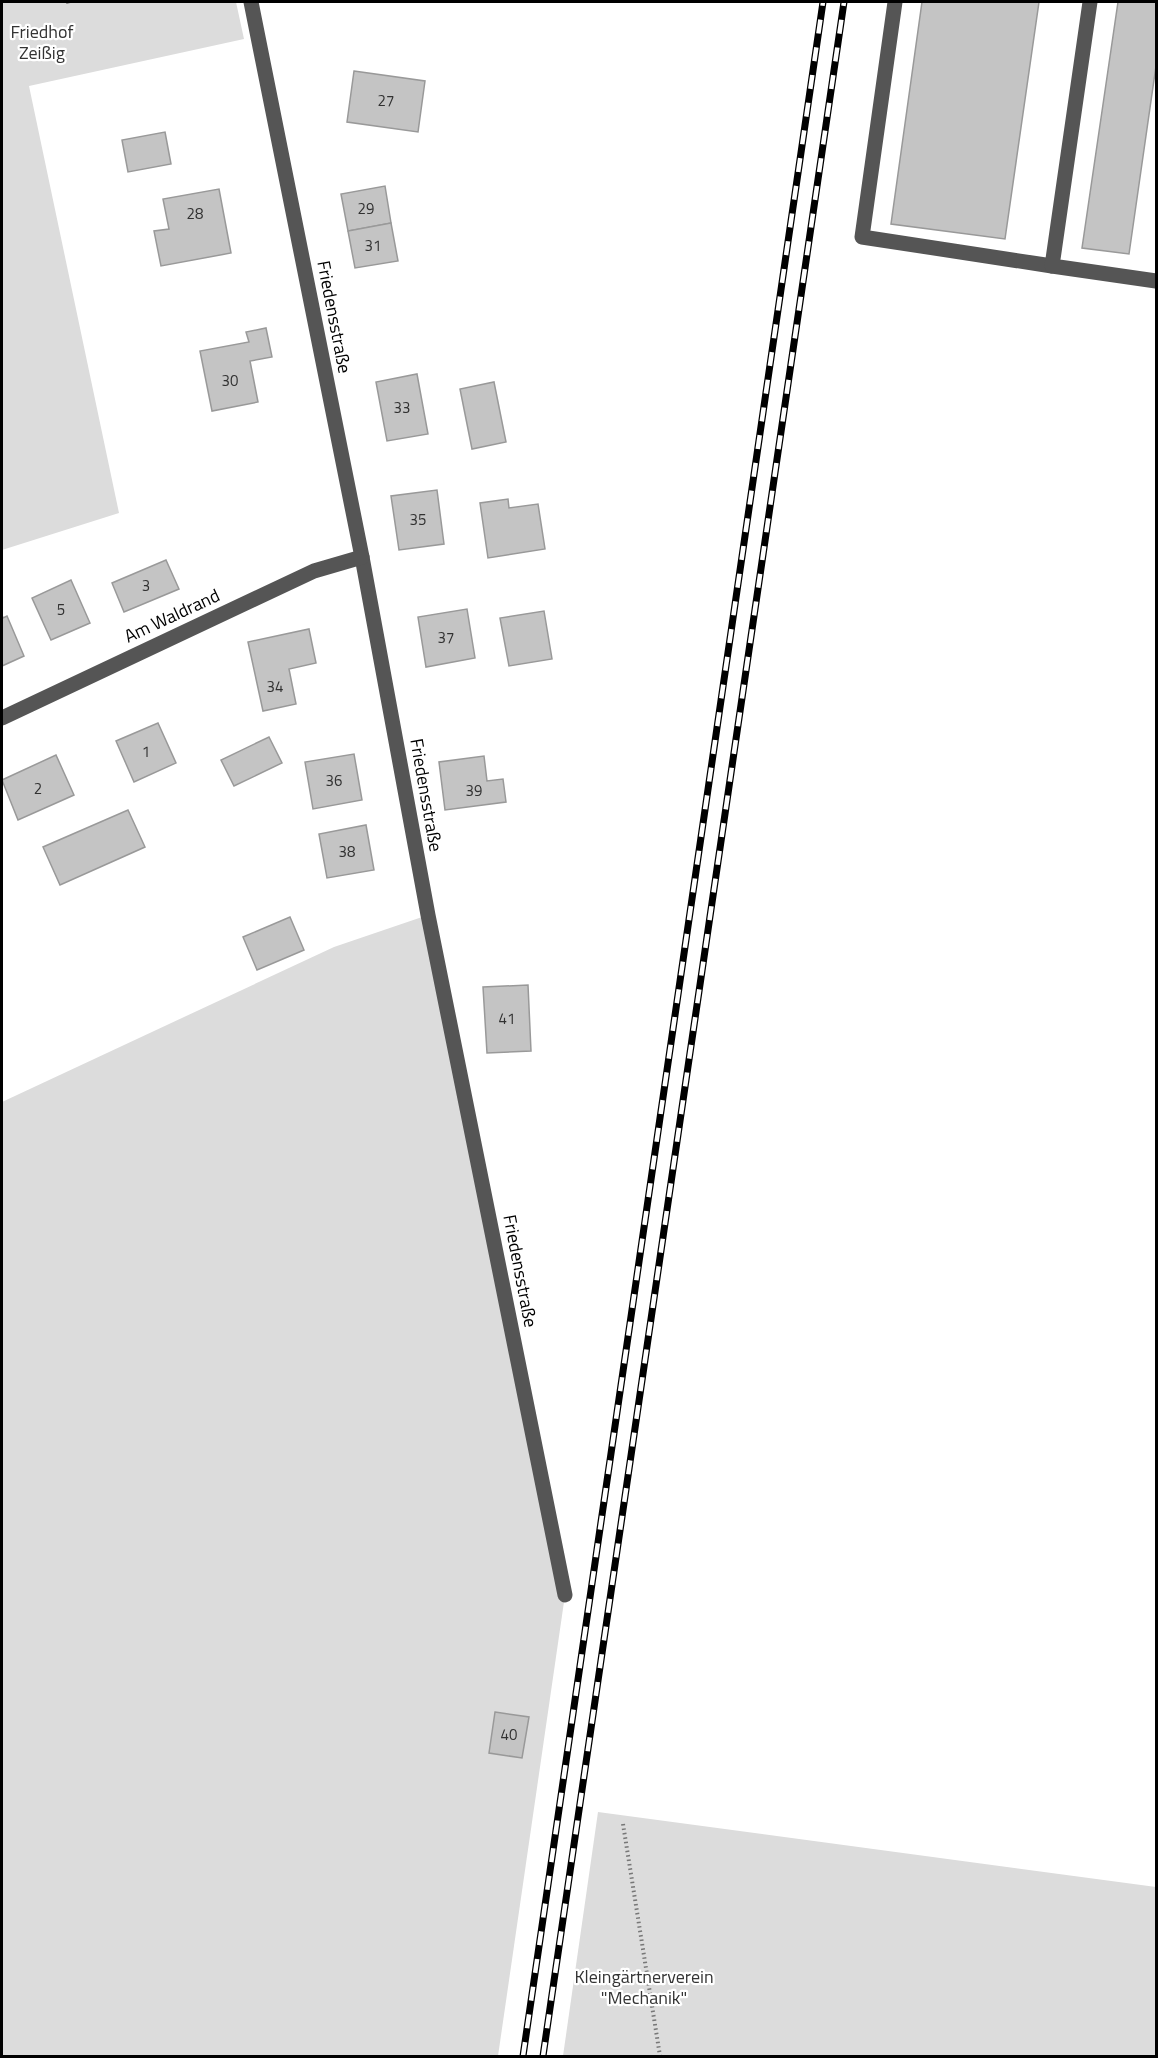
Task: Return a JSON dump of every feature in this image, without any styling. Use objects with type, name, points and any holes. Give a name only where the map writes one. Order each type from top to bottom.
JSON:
[{"type":"street","name":"Friedensstraße","points":[[251,2],[362,557],[428,915],[565,1595]]},
{"type":"street","points":[[895,2],[862,237],[1156,280]]},
{"type":"street","points":[[1052,266],[1090,2]]},
{"type":"street","name":"Am Waldrand","points":[[2,718],[314,571],[362,557]]},
{"type":"path","points":[[623,1824],[660,2056]]},
{"type":"green space","name":"Friedhof Zeißig","points":[[2,2],[236,2],[244,39],[29,86],[119,513],[2,550]]},
{"type":"green space","points":[[428,915],[565,1595],[498,2056],[2,2056],[2,1102],[334,947]]},
{"type":"green space","name":"Kleingärtnerverein \"Mechanik\"","points":[[598,1812],[1156,1887],[1156,2056],[563,2056]]},
{"type":"building","points":[[922,2],[1039,2],[1005,239],[891,224]]},
{"type":"building","points":[[1118,2],[1156,2],[1156,66],[1129,254],[1082,248]]},
{"type":"building","points":[[354,71],[425,81],[418,132],[347,122]]},
{"type":"building","points":[[165,132],[171,164],[128,172],[122,140]]},
{"type":"building","points":[[385,186],[391,223],[348,231],[341,194]]},
{"type":"building","points":[[219,189],[231,253],[161,266],[154,231],[169,229],[163,199]]},
{"type":"building","points":[[391,223],[398,261],[355,268],[348,231]]},
{"type":"building","points":[[266,328],[272,357],[250,361],[258,402],[212,411],[200,351],[249,342],[246,332]]},
{"type":"building","points":[[417,374],[428,434],[387,441],[376,382]]},
{"type":"building","points":[[494,382],[506,442],[472,449],[460,389]]},
{"type":"building","points":[[437,490],[444,544],[399,550],[391,496]]},
{"type":"building","points":[[508,499],[509,508],[538,504],[545,549],[488,558],[480,503]]},
{"type":"building","points":[[166,560],[179,589],[124,612],[112,583]]},
{"type":"building","points":[[71,580],[90,623],[51,640],[32,598]]},
{"type":"building","points":[[467,609],[475,658],[426,667],[418,617]]},
{"type":"building","points":[[544,611],[552,659],[509,666],[500,618]]},
{"type":"building","points":[[2,615],[3,618],[7,616],[24,656],[2,666]]},
{"type":"building","points":[[309,629],[316,663],[289,669],[296,704],[263,711],[248,642]]},
{"type":"building","points":[[158,723],[176,763],[134,782],[116,741]]},
{"type":"building","points":[[269,737],[282,763],[234,786],[221,760]]},
{"type":"building","points":[[354,754],[362,800],[313,809],[305,762]]},
{"type":"building","points":[[56,755],[74,795],[18,820],[2,780]]},
{"type":"building","points":[[484,756],[487,781],[503,779],[506,802],[445,810],[439,762]]},
{"type":"building","points":[[128,810],[145,847],[60,885],[43,847]]},
{"type":"building","points":[[366,825],[374,870],[327,878],[319,834]]},
{"type":"building","points":[[290,917],[304,950],[257,970],[243,937]]},
{"type":"building","points":[[528,985],[531,1051],[487,1053],[483,987]]},
{"type":"building","points":[[495,1712],[529,1717],[522,1758],[489,1753]]},
{"type":"railway","points":[[523,2056],[823,2]]},
{"type":"railway","points":[[543,2056],[844,2]]}]
